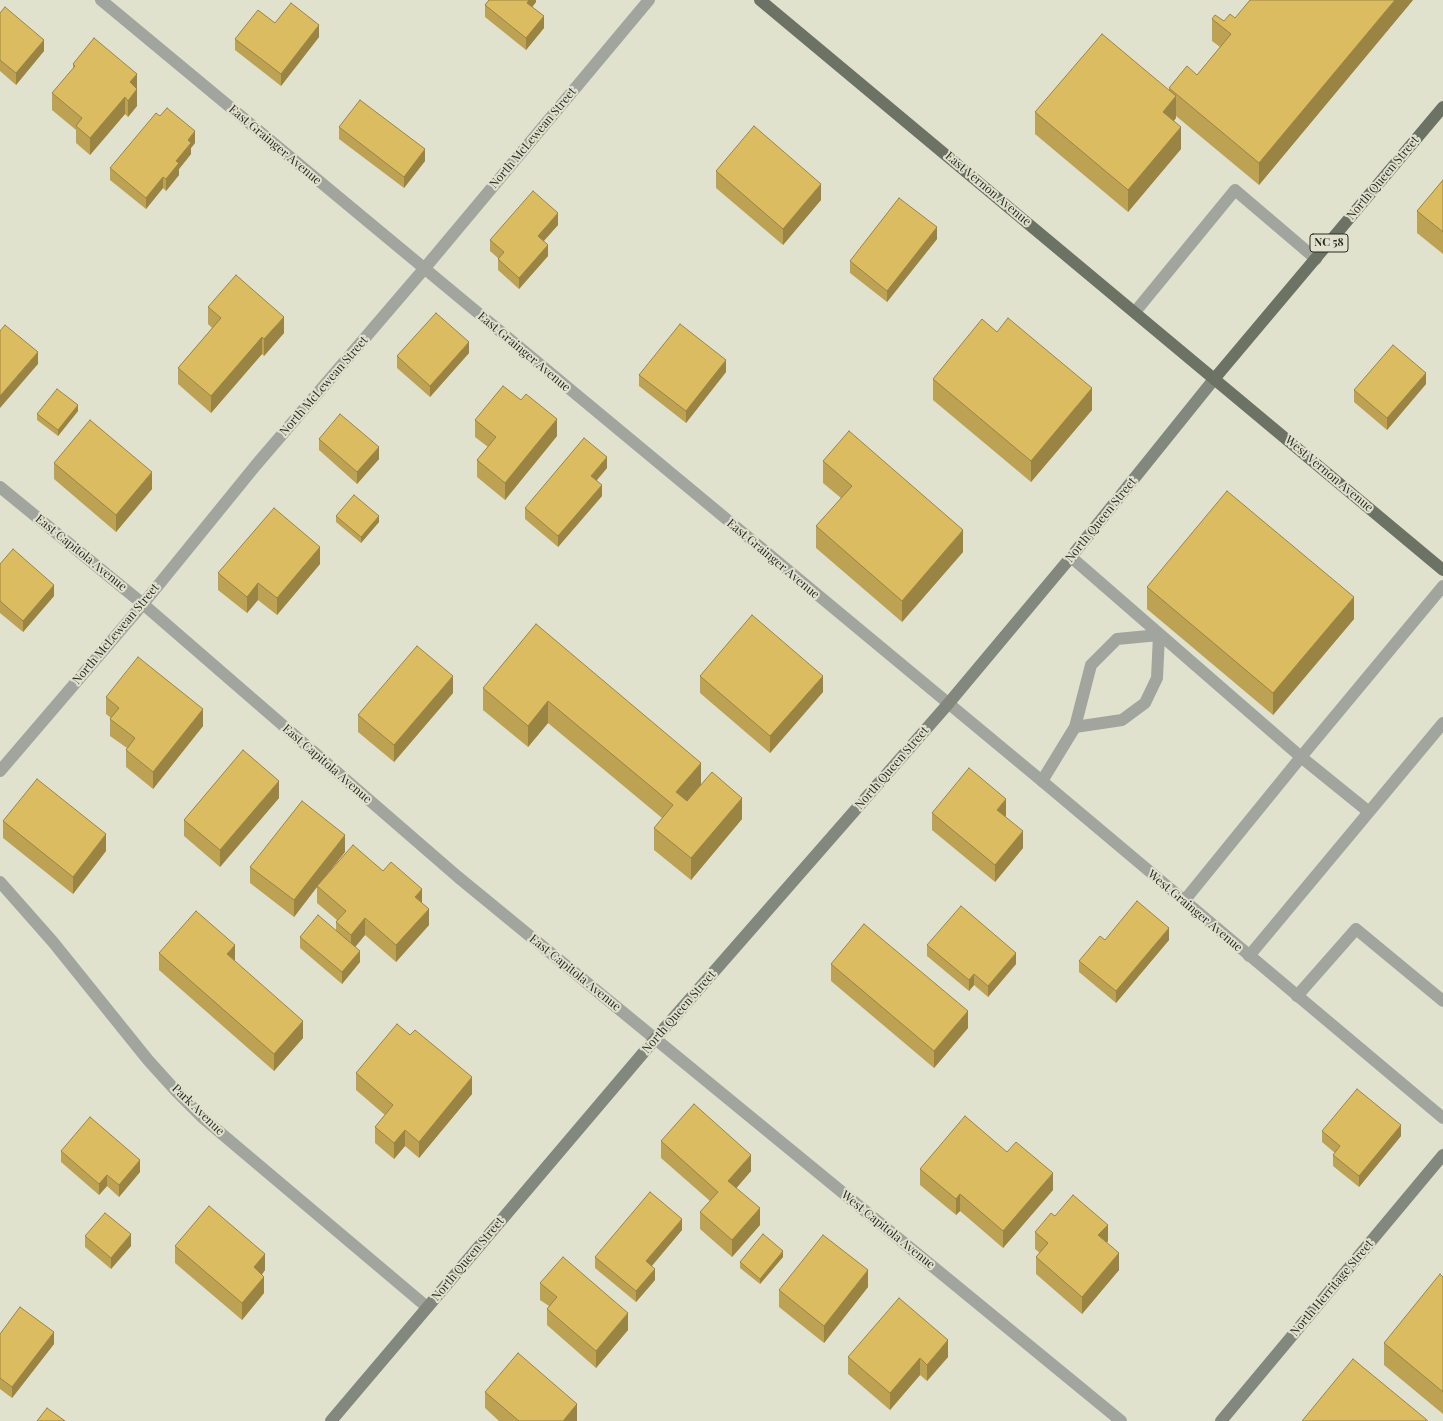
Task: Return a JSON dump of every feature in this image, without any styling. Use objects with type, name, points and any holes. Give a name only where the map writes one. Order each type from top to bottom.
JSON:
[{"type":"main road","name":"East Vernon Avenue","points":[[760,0],[1215,378]]},
{"type":"main road","name":"North Queen Street","points":[[331,1421],[655,1039],[948,704],[1071,557],[1215,378],[1443,107]]},
{"type":"main road","name":"West Vernon Avenue","points":[[1215,378],[1443,570]]},
{"type":"main road","name":"North Herritage Street","points":[[1221,1421],[1443,1155]]},
{"type":"street","name":"East Grainger Avenue","points":[[102,0],[948,704]]},
{"type":"street","name":"North McLewean Street","points":[[0,771],[142,604],[256,465],[424,269],[649,0]]},
{"type":"street","points":[[1135,312],[1235,190],[1316,259]]},
{"type":"street","name":"East Capitola Avenue","points":[[0,487],[142,604],[458,877],[655,1039]]},
{"type":"street","points":[[1071,557],[1300,757],[1369,812]]},
{"type":"street","points":[[1184,901],[1300,757],[1443,586]]},
{"type":"street","points":[[1075,727],[1122,720],[1145,703],[1158,678],[1159,635]]},
{"type":"street","points":[[1042,781],[1075,727],[1091,665],[1117,639],[1159,635]]},
{"type":"street","name":"West Grainger Avenue","points":[[948,704],[1042,781],[1443,1118]]},
{"type":"street","points":[[1249,956],[1443,723]]},
{"type":"street","name":"Park Avenue","points":[[0,882],[53,942],[148,1060],[203,1118],[427,1307]]},
{"type":"street","points":[[1297,996],[1356,928],[1443,1001]]},
{"type":"street","name":"West Capitola Avenue","points":[[655,1039],[1121,1421]]},
{"type":"building","points":[[489,0],[529,0],[527,3],[544,16],[526,38],[485,5]]},
{"type":"building","points":[[1250,0],[1395,0],[1259,163],[1169,88],[1187,66],[1197,75],[1231,34],[1212,19],[1215,15],[1224,21],[1230,14],[1235,18]]},
{"type":"building","points":[[291,3],[319,25],[281,74],[235,39],[258,10],[275,23]]},
{"type":"building","points":[[5,7],[44,40],[16,73],[0,60],[0,13]]},
{"type":"building","points":[[1102,34],[1176,96],[1163,112],[1181,127],[1128,190],[1035,112]]},
{"type":"building","points":[[94,38],[137,74],[130,82],[137,89],[128,101],[125,97],[90,138],[76,126],[82,118],[52,93],[75,66],[73,64]]},
{"type":"building","points":[[360,100],[425,149],[404,177],[339,127]]},
{"type":"building","points":[[167,108],[195,131],[188,140],[191,143],[176,161],[179,163],[166,179],[163,177],[146,198],[110,168],[156,113],[160,116]]},
{"type":"building","points":[[754,126],[821,184],[783,229],[716,171]]},
{"type":"building","points":[[1443,180],[1443,232],[1417,211]]},
{"type":"building","points":[[533,191],[558,213],[538,236],[548,245],[519,278],[498,259],[504,252],[490,240]]},
{"type":"building","points":[[899,198],[937,227],[887,291],[850,261]]},
{"type":"building","points":[[236,275],[284,317],[264,339],[262,337],[211,396],[178,368],[221,318],[208,307]]},
{"type":"building","points":[[436,313],[469,342],[430,386],[397,356]]},
{"type":"building","points":[[1008,318],[1092,388],[1031,461],[933,379],[982,319],[997,332]]},
{"type":"building","points":[[680,324],[726,360],[686,411],[639,375]]},
{"type":"building","points":[[5,325],[38,352],[0,396],[0,331]]},
{"type":"building","points":[[1393,345],[1426,373],[1387,418],[1354,390]]},
{"type":"building","points":[[503,386],[521,400],[526,394],[557,419],[505,483],[477,460],[496,437],[475,420]]},
{"type":"building","points":[[57,389],[78,405],[58,430],[37,414]]},
{"type":"building","points":[[340,414],[379,447],[357,472],[319,439]]},
{"type":"building","points":[[90,420],[152,472],[116,515],[54,463]]},
{"type":"building","points":[[849,431],[963,530],[902,601],[816,526],[852,486],[823,461]]},
{"type":"building","points":[[584,438],[607,457],[591,476],[602,485],[558,536],[525,508]]},
{"type":"building","points":[[1227,491],[1354,597],[1273,693],[1147,587]]},
{"type":"building","points":[[354,495],[379,516],[361,537],[336,516]]},
{"type":"building","points":[[274,508],[320,547],[277,598],[258,583],[247,597],[218,573]]},
{"type":"building","points":[[13,549],[54,585],[23,621],[0,601],[0,564]]},
{"type":"building","points":[[752,615],[823,676],[770,736],[700,676]]},
{"type":"building","points":[[536,624],[701,763],[676,792],[687,801],[712,772],[742,798],[691,858],[654,828],[673,805],[548,701],[528,726],[483,688]]},
{"type":"building","points":[[417,646],[453,676],[394,745],[358,715]]},
{"type":"building","points":[[138,657],[203,709],[153,772],[126,750],[135,738],[110,719],[119,708],[106,697]]},
{"type":"building","points":[[243,750],[279,781],[220,850],[184,820]]},
{"type":"building","points":[[969,768],[1006,799],[997,810],[1023,831],[995,865],[932,813]]},
{"type":"building","points":[[37,779],[106,834],[73,877],[3,821]]},
{"type":"building","points":[[302,801],[345,835],[294,900],[250,867]]},
{"type":"building","points":[[353,845],[383,871],[391,862],[422,889],[415,897],[429,909],[396,945],[365,918],[351,935],[336,922],[346,911],[317,886]]},
{"type":"building","points":[[1137,901],[1169,928],[1116,991],[1079,961],[1100,936],[1105,940]]},
{"type":"building","points":[[961,906],[1016,953],[988,986],[974,974],[969,980],[927,945]]},
{"type":"building","points":[[196,911],[235,945],[227,954],[303,1021],[274,1054],[159,953]]},
{"type":"building","points":[[318,915],[360,951],[342,972],[300,937]]},
{"type":"building","points":[[864,924],[968,1011],[934,1051],[831,964]]},
{"type":"building","points":[[397,1024],[410,1035],[415,1030],[472,1077],[419,1142],[405,1130],[394,1143],[375,1127],[393,1105],[356,1073]]},
{"type":"building","points":[[1357,1089],[1401,1125],[1359,1176],[1333,1155],[1340,1146],[1322,1131]]},
{"type":"building","points":[[694,1104],[751,1155],[728,1181],[760,1208],[732,1240],[700,1212],[718,1192],[661,1141]]},
{"type":"building","points":[[965,1116],[1007,1152],[1016,1142],[1053,1173],[1003,1231],[960,1194],[956,1199],[920,1169]]},
{"type":"building","points":[[90,1117],[140,1160],[119,1185],[107,1175],[99,1184],[61,1151]]},
{"type":"building","points":[[650,1192],[682,1219],[646,1261],[655,1269],[636,1291],[595,1257]]},
{"type":"building","points":[[1073,1195],[1108,1225],[1098,1235],[1119,1253],[1082,1297],[1036,1257],[1048,1243],[1035,1232],[1051,1213],[1055,1216]]},
{"type":"building","points":[[209,1206],[265,1254],[254,1267],[264,1277],[242,1303],[175,1246]]},
{"type":"building","points":[[105,1213],[131,1234],[111,1258],[85,1236]]},
{"type":"building","points":[[763,1234],[783,1251],[760,1279],[740,1262]]},
{"type":"building","points":[[823,1235],[868,1270],[824,1326],[779,1290]]},
{"type":"building","points":[[563,1257],[628,1313],[596,1351],[547,1309],[557,1297],[540,1283]]},
{"type":"building","points":[[1440,1274],[1443,1277],[1443,1392],[1384,1343]]},
{"type":"building","points":[[899,1298],[948,1340],[927,1365],[920,1358],[890,1393],[848,1357]]},
{"type":"building","points":[[20,1307],[54,1332],[12,1387],[0,1378],[0,1334]]},
{"type":"building","points":[[518,1353],[577,1404],[563,1421],[519,1421],[485,1392]]},
{"type":"building","points":[[1353,1359],[1427,1420],[1427,1421],[1302,1421]]},
{"type":"building","points":[[47,1408],[65,1421],[37,1421]]}]
